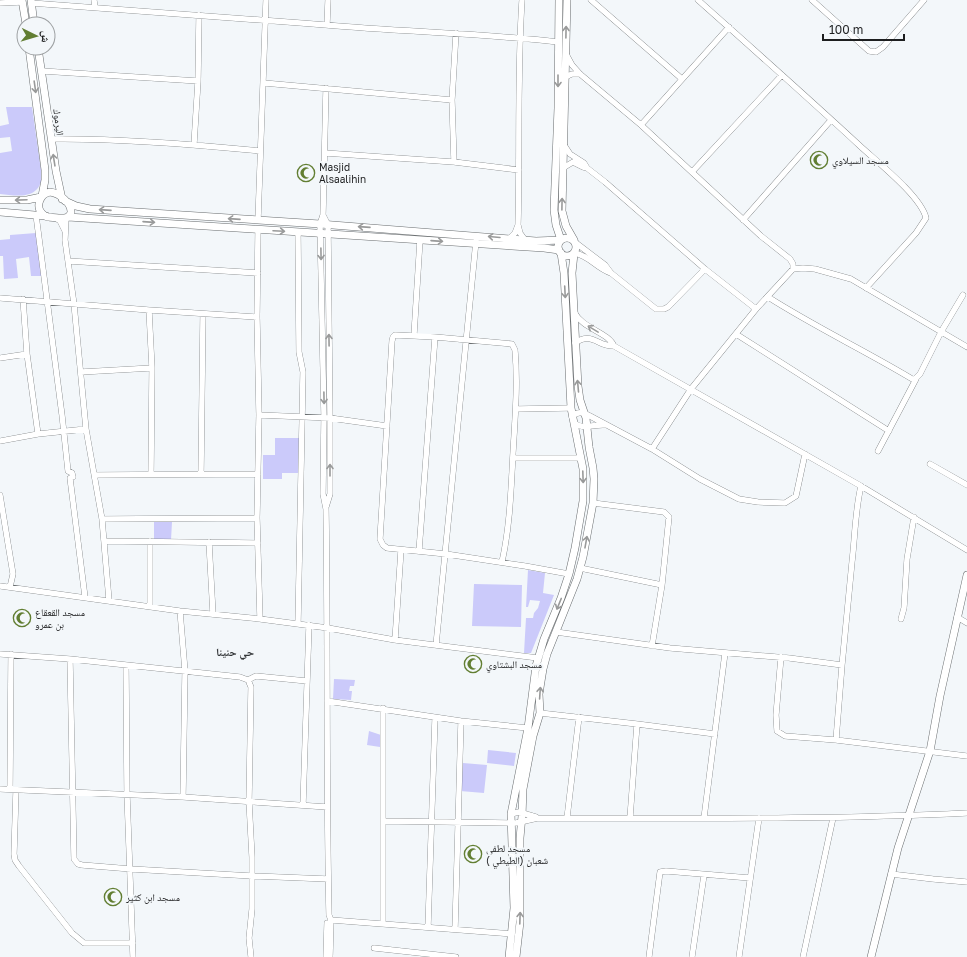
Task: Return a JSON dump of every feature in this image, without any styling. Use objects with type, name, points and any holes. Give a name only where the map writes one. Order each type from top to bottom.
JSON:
[{"type":"street","points":[[94,0],[95,7]]},
{"type":"street","points":[[258,220],[266,0]]},
{"type":"street","points":[[327,25],[328,0]]},
{"type":"street","points":[[522,0],[520,38],[518,225],[520,233],[525,243],[560,252],[567,256],[574,253],[585,256],[604,270],[611,273]]},
{"type":"street","points":[[509,957],[514,894],[511,814],[528,728],[538,658],[569,574],[583,501],[584,479],[571,408],[564,273],[558,243],[561,240],[556,225],[554,210],[558,108],[559,0]]},
{"type":"street","points":[[516,957],[520,922],[521,802],[533,736],[539,713],[539,694],[543,669],[547,654],[573,590],[580,568],[593,503],[594,479],[587,426],[579,393],[575,343],[572,273],[574,253],[576,250],[575,242],[566,226],[562,211],[567,0]]},
{"type":"street","points":[[591,0],[682,79]]},
{"type":"street","points":[[698,0],[910,192],[925,212],[926,218],[916,233],[866,288]]},
{"type":"street","points":[[812,0],[869,51],[876,52],[883,47],[924,0]]},
{"type":"street","points":[[0,3],[22,1],[25,16]]},
{"type":"street","points":[[33,16],[31,1],[558,42]]},
{"type":"street","points":[[194,144],[198,81],[199,15]]},
{"type":"street","points":[[641,125],[729,27]]},
{"type":"street","points":[[454,162],[452,100],[456,33]]},
{"type":"street","points":[[566,54],[572,65],[580,74],[641,125],[743,220],[790,259],[793,264],[793,269]]},
{"type":"street","points":[[30,56],[46,176],[42,197],[39,201],[40,209],[45,215],[60,221],[65,231]]},
{"type":"street","name":"اليرموك","points":[[39,56],[57,178],[64,200]]},
{"type":"street","points":[[42,71],[198,81]]},
{"type":"street","points":[[565,77],[572,74],[580,74]]},
{"type":"street","points":[[692,172],[782,75]]},
{"type":"street","points":[[264,83],[452,100]]},
{"type":"street","points":[[326,88],[323,215],[320,224],[324,234],[327,417],[323,494],[326,509],[328,628],[327,807],[330,957]]},
{"type":"street","points":[[743,220],[831,120]]},
{"type":"street","points":[[51,139],[87,139],[194,144],[260,151]]},
{"type":"street","points":[[564,145],[570,154],[584,163],[587,168]]},
{"type":"street","points":[[325,153],[454,162],[519,170]]},
{"type":"street","points":[[563,168],[574,162],[587,168],[705,269],[756,309]]},
{"type":"street","points":[[0,200],[27,200],[42,197],[47,193],[54,192],[64,200],[71,209],[71,213],[67,218],[65,231],[74,304],[86,429],[102,519],[110,600]]},
{"type":"street","points":[[64,200],[76,206],[90,209],[476,236],[509,242],[525,243],[561,240],[568,237],[604,265],[611,273],[653,307],[660,310],[671,305],[705,269]]},
{"type":"street","points":[[0,212],[52,217],[475,244],[509,242]]},
{"type":"street","points":[[36,215],[68,471],[72,473],[73,477],[70,478],[85,597]]},
{"type":"street","points":[[323,215],[328,225]]},
{"type":"street","points":[[324,234],[328,225]]},
{"type":"street","points":[[509,242],[518,225]]},
{"type":"street","points":[[258,230],[257,317],[259,415],[257,518],[260,619]]},
{"type":"street","points":[[298,232],[299,352],[303,372],[298,624]]},
{"type":"street","points":[[436,644],[476,236]]},
{"type":"street","points":[[414,335],[420,240]]},
{"type":"street","points":[[68,261],[258,273]]},
{"type":"street","points":[[652,449],[691,389],[756,309],[793,269],[815,269],[851,279],[967,347]]},
{"type":"street","points":[[878,451],[941,332],[963,295]]},
{"type":"street","points":[[768,297],[795,314],[878,358],[914,380],[916,379]]},
{"type":"street","points":[[0,298],[257,317]]},
{"type":"street","points":[[23,299],[27,354],[38,434]]},
{"type":"street","points":[[149,310],[152,368],[151,474]]},
{"type":"street","points":[[574,311],[580,320],[611,340],[614,346]]},
{"type":"street","points":[[201,474],[203,314]]},
{"type":"street","points":[[736,334],[889,431]]},
{"type":"street","points":[[502,562],[507,540],[513,458],[516,409],[515,350],[512,344],[435,336],[395,335],[393,337],[380,539],[385,548],[446,554],[569,574]]},
{"type":"street","points":[[419,551],[435,336]]},
{"type":"street","points":[[575,343],[583,339],[591,338],[614,346],[861,486],[967,550]]},
{"type":"street","points":[[0,358],[27,354]]},
{"type":"street","points":[[81,372],[152,368]]},
{"type":"street","points":[[516,409],[571,408]]},
{"type":"street","points":[[573,420],[578,413],[584,414],[652,449],[700,479],[739,499],[770,503],[785,503],[796,496],[805,454]]},
{"type":"street","points":[[259,415],[327,417],[387,426]]},
{"type":"street","points":[[573,420],[580,426],[607,426]]},
{"type":"street","points":[[0,441],[38,434],[86,429]]},
{"type":"street","points":[[513,458],[581,458]]},
{"type":"street","points":[[930,464],[967,485]]},
{"type":"street","points":[[95,475],[258,474]]},
{"type":"street","points":[[836,740],[854,537],[858,498],[861,486]]},
{"type":"street","points":[[0,495],[2,516],[13,574],[10,587]]},
{"type":"street","points":[[593,503],[662,512],[668,515],[669,520],[662,585],[652,646]]},
{"type":"street","points":[[901,619],[904,608],[907,559],[914,517]]},
{"type":"street","points":[[102,519],[257,518]]},
{"type":"street","points":[[105,541],[258,543]]},
{"type":"street","points":[[150,542],[150,606]]},
{"type":"street","points":[[209,542],[214,614]]},
{"type":"street","points":[[395,640],[401,550]]},
{"type":"street","points":[[580,568],[662,585]]},
{"type":"street","points":[[871,957],[898,848],[930,751],[967,575]]},
{"type":"street","points":[[0,586],[110,600],[180,611],[328,628],[395,640],[538,658]]},
{"type":"street","points":[[180,611],[185,671],[183,797]]},
{"type":"street","points":[[957,617],[967,623]]},
{"type":"street","points":[[303,805],[309,626]]},
{"type":"street","points":[[556,632],[652,646],[781,657],[842,665]]},
{"type":"street","points":[[704,818],[725,653]]},
{"type":"street","points":[[0,654],[70,658],[126,666],[240,677],[248,680],[251,687],[249,801],[252,836],[252,909],[249,938],[250,957]]},
{"type":"street","points":[[11,654],[15,860],[72,933],[84,943],[134,943]]},
{"type":"street","points":[[781,657],[776,714],[777,731],[785,736],[836,740],[967,756]]},
{"type":"street","points":[[70,658],[72,792],[74,859],[76,862],[82,865],[130,869],[328,880]]},
{"type":"street","points":[[126,666],[127,794],[134,943],[133,957]]},
{"type":"street","points":[[248,680],[256,676],[307,681]]},
{"type":"street","points":[[327,701],[383,708],[461,722],[528,728]]},
{"type":"street","points":[[530,711],[534,707],[539,713],[715,734]]},
{"type":"street","points":[[383,708],[383,924]]},
{"type":"street","points":[[567,818],[579,717]]},
{"type":"street","points":[[428,927],[435,718]]},
{"type":"street","points":[[456,930],[457,822],[461,722]]},
{"type":"street","points":[[630,818],[637,724]]},
{"type":"street","points":[[0,789],[183,797],[327,807]]},
{"type":"street","points":[[511,814],[522,813],[538,818]]},
{"type":"street","points":[[383,821],[521,822],[538,818],[833,818],[967,813]]},
{"type":"street","points":[[739,957],[759,818]]},
{"type":"street","points":[[803,957],[833,818]]},
{"type":"street","points":[[649,957],[660,872],[666,871],[750,878]]},
{"type":"street","points":[[891,874],[967,882]]},
{"type":"street","points":[[692,957],[704,875]]},
{"type":"street","points":[[330,917],[383,924],[512,934]]},
{"type":"street","points":[[326,957],[327,920],[330,917]]},
{"type":"street","points":[[374,948],[456,957]]},
{"type":"shaded area","points":[[6,107],[32,107],[42,177],[37,190],[26,195],[20,196],[0,194],[0,153],[12,151],[10,137],[0,138],[0,126],[9,124]]},
{"type":"shaded area","points":[[36,233],[42,276],[31,276],[29,257],[16,259],[18,278],[4,279],[3,256],[0,256],[0,240],[10,239],[10,235]]},
{"type":"shaded area","points":[[275,438],[299,438],[298,473],[282,473],[282,479],[263,479],[263,455],[275,455]]},
{"type":"shaded area","points":[[154,522],[172,522],[171,540],[154,539]]},
{"type":"shaded area","points":[[528,570],[545,573],[543,593],[554,595],[531,653],[524,653],[526,618],[533,618],[540,601],[530,600],[528,607],[526,607]]},
{"type":"shaded area","points":[[474,584],[522,585],[521,627],[472,626]]},
{"type":"shaded area","points":[[334,679],[355,680],[354,686],[350,686],[349,691],[352,691],[351,700],[333,699]]},
{"type":"shaded area","points":[[369,731],[381,735],[380,747],[367,745]]},
{"type":"shaded area","points":[[488,750],[516,753],[514,766],[487,763]]},
{"type":"shaded area","points":[[463,763],[487,765],[484,793],[460,791]]},
{"type":"place","name":"مسجد السيلاوي","points":[[819,160]]},
{"type":"place","name":"Masjid Alsaalihin","points":[[306,173]]},
{"type":"place","name":"مسجد القعقاع بن عمرو","points":[[22,618]]},
{"type":"place","name":"مسجد البشتاوي","points":[[473,664]]},
{"type":"place","name":"مسجد لطفي شعبان (الطيطي )","points":[[473,854]]},
{"type":"place","name":"مسجد ابن كثير","points":[[113,897]]},
{"type":"district","name":"حي حنينا","points":[[235,651]]}]
